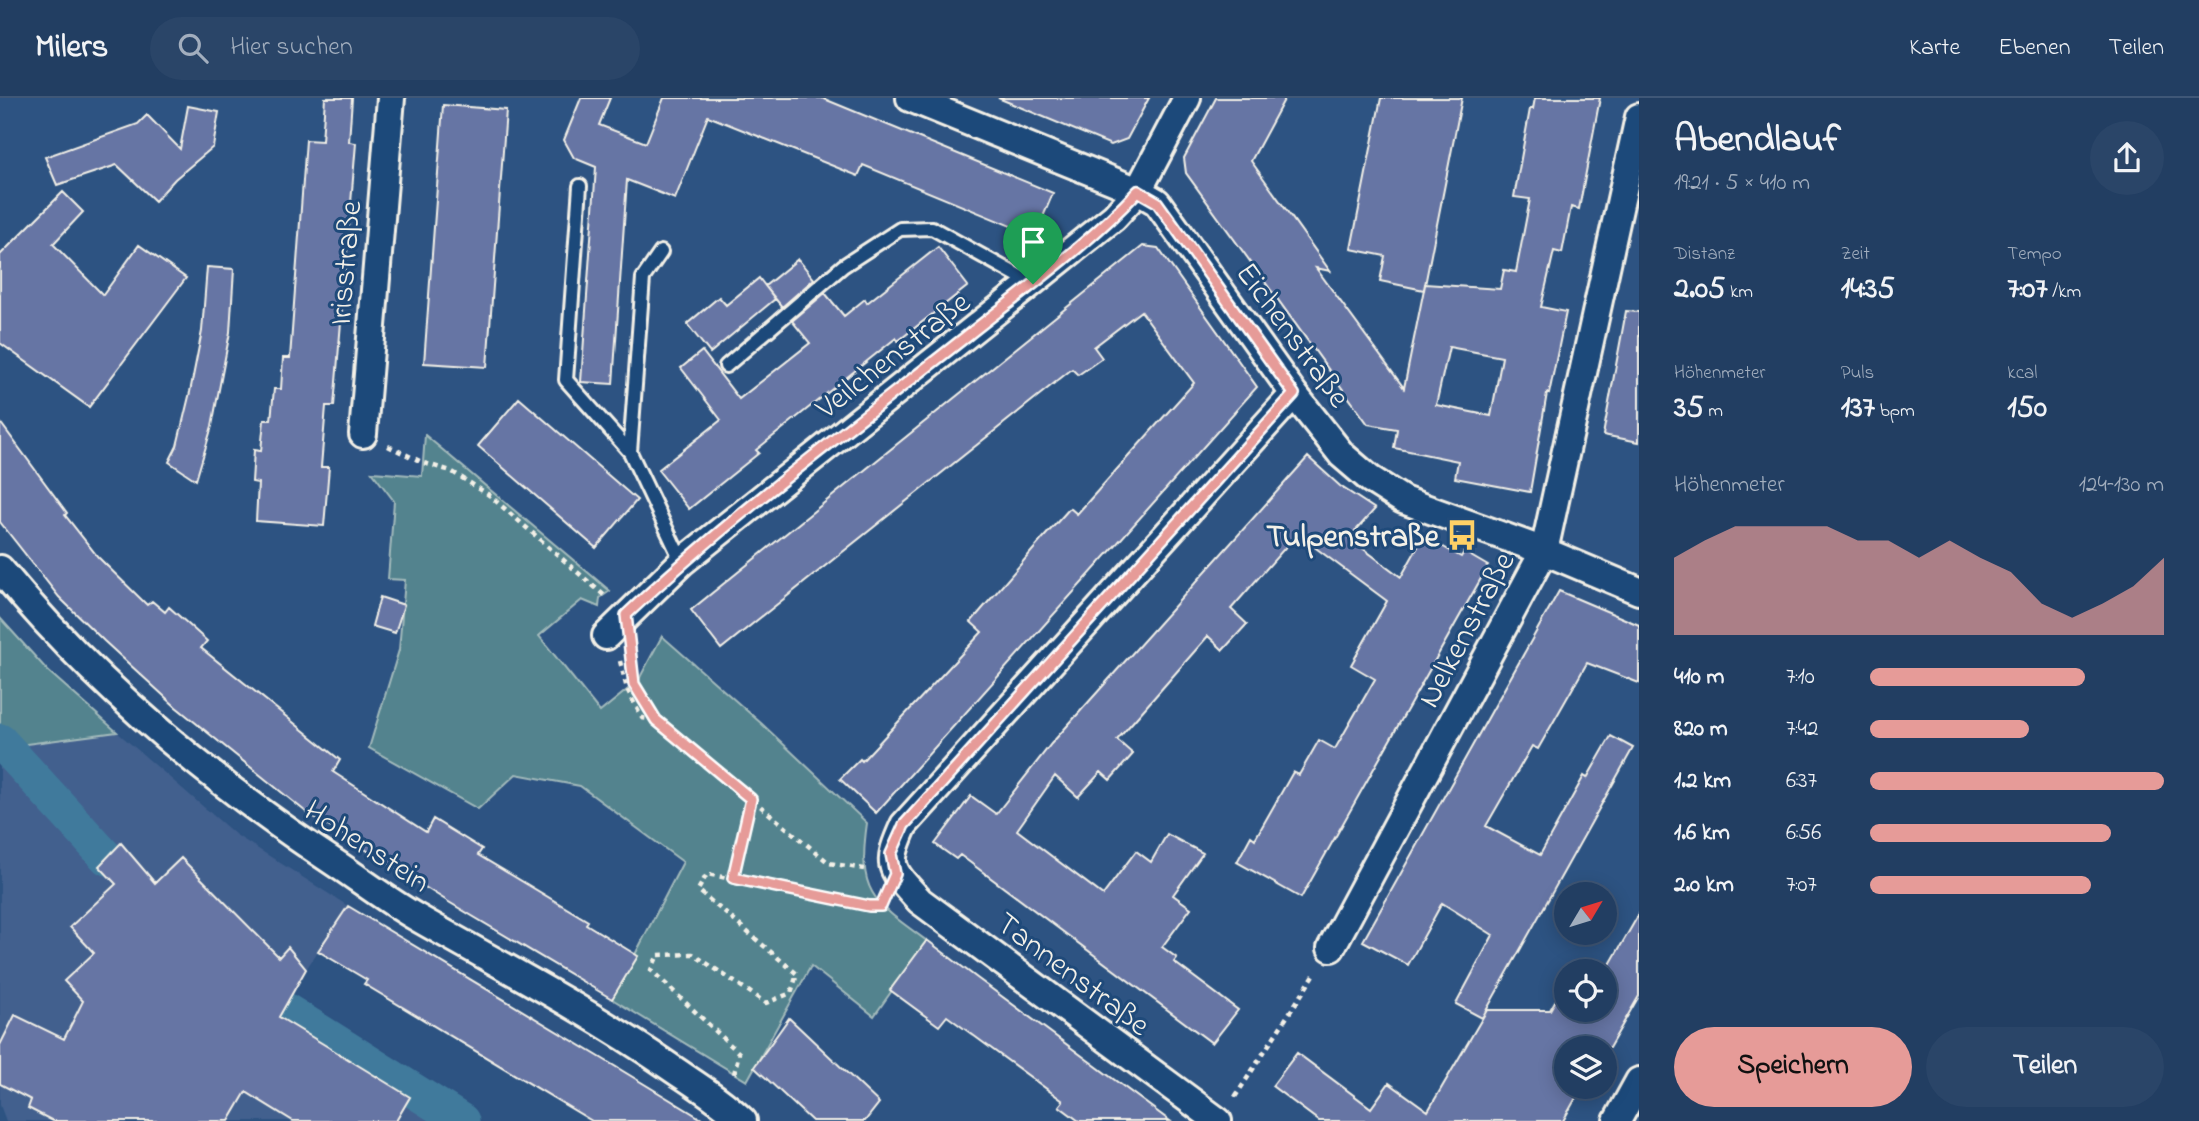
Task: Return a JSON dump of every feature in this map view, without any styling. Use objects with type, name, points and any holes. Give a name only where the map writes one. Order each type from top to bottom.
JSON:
[{"type":"street","name":"Irisstraße","points":[[363,434],[391,98]]},
{"type":"street","name":"Eichenstraße","points":[[910,98],[1138,191],[1157,202],[1294,394],[1342,455],[1370,480],[1403,500],[1544,551],[1639,591]]},
{"type":"street","name":"Veilchenstraße","points":[[606,636],[682,562],[1114,217],[1138,191],[1187,98]]},
{"type":"street","name":"Nelkenstraße","points":[[1331,948],[1544,551],[1639,117]]},
{"type":"street","points":[[895,874],[891,854],[904,825],[1294,394]]},
{"type":"street","name":"Hohenstein","points":[[0,569],[42,620],[93,671],[170,742],[276,825],[413,915],[623,1034],[735,1113]]},
{"type":"street","name":"Tannenstraße","points":[[895,874],[920,901],[1218,1121]]},
{"type":"street","points":[[1616,1121],[1639,1081]]},
{"type":"lane","points":[[580,187],[566,380],[630,452],[682,562]]},
{"type":"lane","points":[[726,366],[843,266],[900,229],[932,228],[1033,284]]},
{"type":"lane","points":[[630,452],[643,278],[660,251]]},
{"type":"path","points":[[363,434],[424,463],[451,471],[489,495],[626,615],[634,684],[656,720],[751,799],[829,863],[895,874],[881,906],[869,906],[707,874],[698,890],[797,974],[791,993],[766,1003],[693,954],[658,955],[651,970],[739,1053],[735,1113]]},
{"type":"path","points":[[627,689],[642,718],[656,720]]},
{"type":"path","points":[[733,878],[751,799]]},
{"type":"path","points":[[1235,1098],[1331,948]]},
{"type":"shaded area","points":[[117,732],[236,835],[348,906],[287,998],[448,1121],[6,1121],[0,1105],[0,748]]},
{"type":"green space","points":[[425,435],[610,591],[600,598],[599,607],[582,600],[539,636],[600,712],[638,681],[662,636],[762,724],[867,823],[865,865],[867,881],[873,894],[893,916],[927,941],[874,1016],[811,966],[747,1081],[612,999],[683,862],[580,786],[516,774],[478,809],[369,748],[399,650],[405,580],[388,579],[394,501],[372,472],[422,476]]},
{"type":"green space","points":[[0,618],[48,671],[117,732],[19,745],[0,725]]},
{"type":"building","points":[[325,98],[352,98],[349,142],[356,143],[334,406],[326,406],[321,467],[329,467],[324,526],[256,521],[258,483],[252,482],[254,450],[261,451],[264,420],[271,420],[274,389],[281,389],[283,358],[290,358],[306,140],[322,141]]},
{"type":"building","points":[[581,98],[610,98],[599,125],[646,143],[664,98],[822,98],[1053,193],[1035,236],[863,165],[858,176],[708,116],[675,199],[627,180],[613,384],[581,382],[596,167],[574,158],[564,140]]},
{"type":"building","points":[[998,98],[1149,98],[1127,139],[1111,145]]},
{"type":"building","points":[[1216,98],[1285,98],[1251,161],[1330,271],[1316,268],[1404,388],[1425,284],[1500,289],[1504,270],[1516,272],[1530,199],[1514,197],[1530,109],[1533,109],[1535,98],[1600,98],[1579,209],[1571,207],[1562,253],[1554,251],[1541,307],[1566,312],[1549,394],[1547,393],[1530,492],[1455,478],[1458,461],[1394,448],[1397,429],[1368,424],[1186,173],[1184,158]],"holes":[[[1449,347],[1502,357],[1491,416],[1436,405]]]},
{"type":"building","points":[[1381,98],[1462,98],[1424,290],[1380,281],[1385,256],[1351,249]]},
{"type":"building","points":[[443,105],[506,110],[487,367],[424,363]]},
{"type":"building","points":[[188,106],[219,112],[213,147],[175,179],[155,201],[117,165],[57,185],[45,157],[138,124],[147,115],[180,149]]},
{"type":"building","points":[[63,192],[83,212],[53,244],[103,295],[139,245],[186,278],[89,407],[0,343],[0,255]]},
{"type":"building","points":[[1143,246],[1158,248],[1257,387],[876,813],[840,779],[860,759],[862,761],[982,632],[971,622],[1044,537],[1070,508],[1077,514],[1194,383],[1141,311],[1094,347],[1102,358],[1078,375],[1072,369],[721,649],[691,610]]},
{"type":"building","points":[[938,247],[968,286],[898,341],[896,338],[756,450],[759,453],[689,509],[658,470],[721,420],[681,368],[702,351],[739,399],[810,343],[792,321],[825,293],[844,316],[865,299],[867,303]]},
{"type":"building","points":[[798,259],[814,279],[782,307],[765,286]]},
{"type":"building","points":[[207,267],[234,269],[230,332],[212,426],[196,480],[169,462],[177,446],[202,331]]},
{"type":"building","points":[[759,278],[775,299],[710,353],[687,324],[719,297],[726,305]]},
{"type":"building","points":[[1626,311],[1639,312],[1639,442],[1603,435]]},
{"type":"building","points":[[519,398],[637,500],[596,548],[478,446]]},
{"type":"building","points":[[0,422],[98,557],[147,605],[152,601],[165,612],[169,607],[207,641],[201,648],[340,760],[333,772],[426,832],[433,819],[482,849],[478,855],[588,921],[586,924],[638,956],[612,999],[447,901],[306,812],[176,707],[104,641],[59,597],[0,522]]},
{"type":"building","points":[[1308,457],[1340,486],[1375,509],[1349,538],[1401,577],[1424,536],[1461,557],[1464,552],[1488,566],[1301,898],[1237,862],[1251,836],[1255,839],[1293,772],[1299,775],[1319,740],[1335,749],[1375,679],[1351,665],[1387,601],[1297,534],[1231,609],[1247,624],[1223,650],[1208,636],[1117,740],[1133,754],[1110,780],[1101,772],[1078,797],[1055,776],[1017,830],[1103,895],[1136,851],[1151,862],[1167,834],[1203,853],[1173,895],[1191,908],[1162,947],[1177,958],[1174,962],[1238,1010],[1212,1043],[960,855],[956,859],[935,844],[971,796],[996,814],[1051,744]]},
{"type":"building","points":[[1559,591],[1639,625],[1639,683],[1587,663],[1538,749],[1532,746],[1486,826],[1540,855],[1584,776],[1587,778],[1611,736],[1633,748],[1558,882],[1554,882],[1554,889],[1482,1018],[1456,1004],[1493,935],[1442,903],[1408,965],[1363,941]]},
{"type":"building","points":[[380,597],[404,605],[395,633],[372,626]]},
{"type":"building","points":[[121,843],[155,883],[181,858],[279,957],[288,947],[306,969],[279,1017],[410,1097],[396,1121],[293,1121],[246,1092],[229,1121],[53,1121],[28,1108],[31,1100],[0,1084],[0,1045],[15,1015],[64,1039],[83,1001],[64,981],[94,953],[70,927],[116,884],[99,866]]},
{"type":"building","points":[[348,906],[705,1121],[592,1121],[364,984],[367,980],[318,951]]},
{"type":"building","points":[[1639,914],[1639,996],[1616,1036],[1554,1036],[1554,1099],[1575,1099],[1563,1121],[1319,1121],[1272,1086],[1297,1053],[1371,1108],[1389,1083],[1428,1111],[1487,1010],[1550,1010],[1554,1003],[1554,1022],[1617,1022],[1617,959],[1613,959]]},
{"type":"building","points":[[927,940],[1170,1121],[1079,1121],[1059,1106],[1063,1101],[947,1016],[939,1026],[890,990]]},
{"type":"building","points":[[789,1018],[879,1103],[865,1121],[812,1121],[754,1067]]},
{"type":"waterway","points":[[0,741],[107,858]]},
{"type":"waterway","points":[[284,1009],[462,1121]]},
{"type":"place","name":"Tulpenstraße","points":[[1462,535]]},
{"type":"route","points":[[1138,191],[1157,202],[1294,394],[904,825],[891,854],[895,874],[881,906],[869,906],[733,878],[751,799],[656,720],[634,684],[626,615],[682,562],[1033,284],[1114,217],[1138,191]]}]
